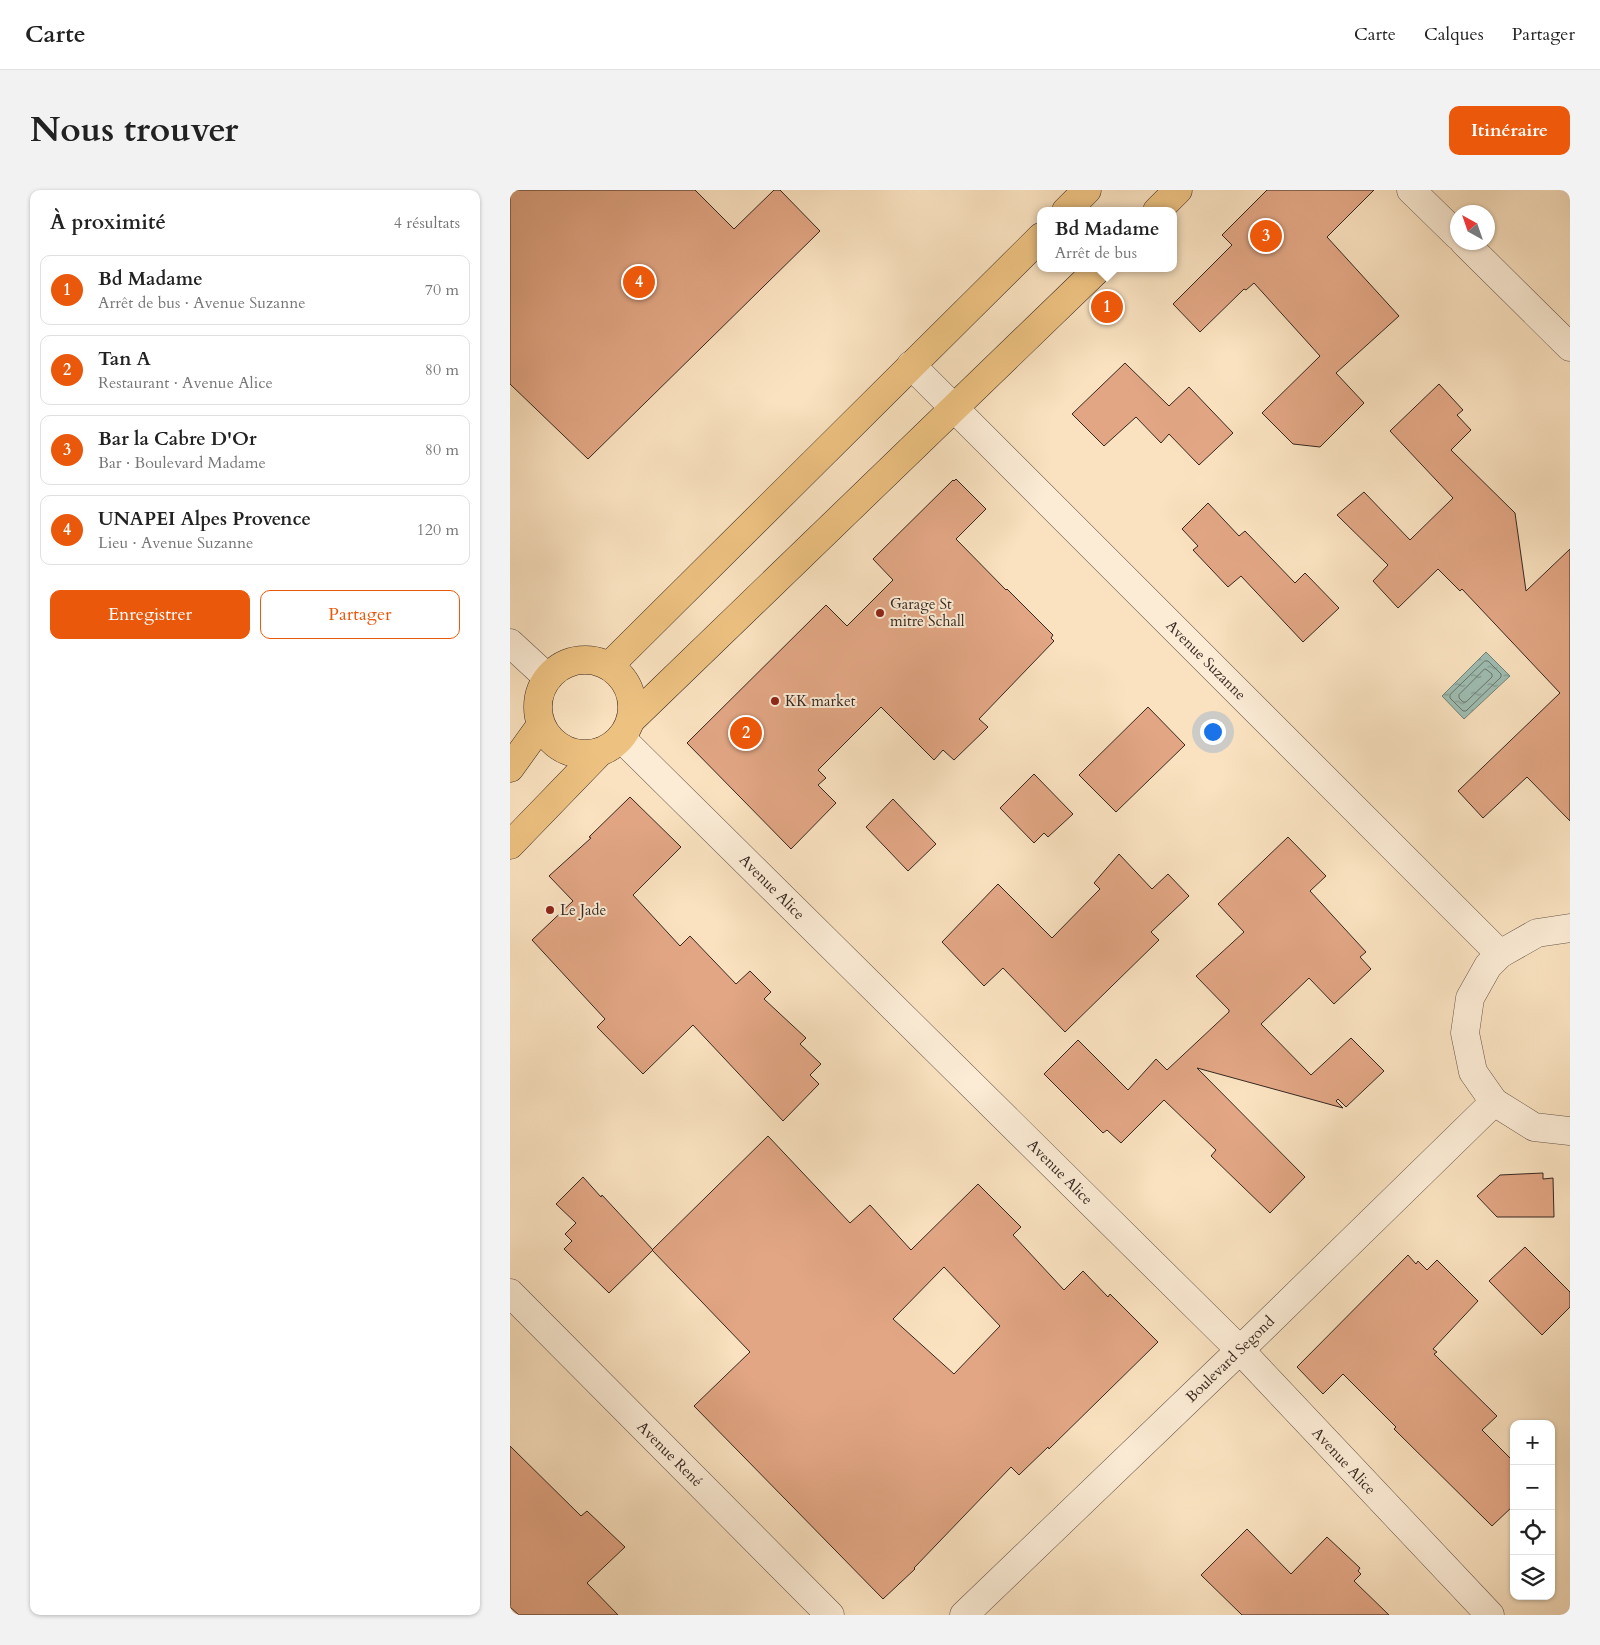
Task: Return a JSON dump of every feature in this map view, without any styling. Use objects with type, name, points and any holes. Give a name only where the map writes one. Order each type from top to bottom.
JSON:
[{"type":"main road","points":[[1070,207],[1087,190]]},
{"type":"main road","points":[[1161,207],[1178,190]]},
{"type":"main road","points":[[609,666],[1037,241]]},
{"type":"main road","points":[[510,846],[618,736],[1095,272]]},
{"type":"main road","points":[[582,660],[596,661],[609,666],[620,675],[629,689],[632,704],[618,736],[586,755],[572,753],[558,746],[548,737],[541,725],[538,709],[540,693],[548,678],[557,669],[569,663],[582,660]]},
{"type":"main road","points":[[510,768],[541,725]]},
{"type":"street","points":[[1411,190],[1450,228]]},
{"type":"street","points":[[1472,250],[1570,347]]},
{"type":"street","name":"Avenue Suzanne","points":[[911,366],[1500,954]]},
{"type":"street","points":[[510,643],[548,678]]},
{"type":"street","name":"Avenue Alice","points":[[618,736],[1240,1350],[1490,1615]]},
{"type":"street","points":[[1570,928],[1537,933],[1500,954],[1488,966],[1470,998],[1465,1033],[1473,1072],[1494,1102],[1534,1128],[1570,1131]]},
{"type":"street","name":"Boulevard Segond","points":[[964,1615],[1240,1350],[1494,1102]]},
{"type":"street","name":"Avenue René","points":[[510,1293],[830,1615]]},
{"type":"water","points":[[1486,652],[1510,676],[1464,719],[1442,696]]},
{"type":"building","points":[[510,190],[695,190],[734,229],[774,190],[780,190],[820,231],[588,459],[510,384]]},
{"type":"building","points":[[1267,190],[1374,190],[1327,237],[1399,316],[1336,373],[1364,403],[1320,447],[1293,444],[1262,413],[1320,356],[1254,283],[1246,290],[1244,289],[1200,332],[1173,304],[1232,245],[1222,235]]},
{"type":"building","points":[[1125,363],[1169,406],[1189,387],[1233,433],[1199,465],[1169,434],[1161,443],[1136,417],[1104,446],[1072,414]]},
{"type":"building","points":[[1439,384],[1463,410],[1457,415],[1471,430],[1451,450],[1515,513],[1526,591],[1570,549],[1570,821],[1527,777],[1483,818],[1458,791],[1560,693],[1462,589],[1460,591],[1438,569],[1398,608],[1373,581],[1388,565],[1337,515],[1364,492],[1410,540],[1453,498],[1390,431]]},
{"type":"building","points":[[956,479],[986,509],[956,539],[1053,635],[1051,638],[1054,641],[979,719],[988,727],[954,760],[943,750],[934,760],[881,707],[818,770],[826,778],[818,785],[836,803],[791,849],[687,743],[826,605],[847,626],[893,580],[873,559]]},
{"type":"building","points":[[1208,503],[1239,536],[1245,531],[1295,583],[1305,573],[1339,608],[1303,642],[1241,576],[1228,587],[1193,550],[1198,546],[1182,529]]},
{"type":"building","points":[[1148,707],[1185,745],[1116,812],[1079,775]]},
{"type":"building","points":[[1034,774],[1073,814],[1048,837],[1044,833],[1034,843],[1000,808]]},
{"type":"building","points":[[630,797],[681,847],[633,895],[680,946],[690,936],[736,984],[750,971],[771,992],[764,999],[806,1038],[800,1044],[821,1064],[810,1075],[819,1084],[783,1121],[693,1025],[643,1074],[597,1027],[605,1019],[532,940],[573,901],[549,876],[591,838],[589,837]]},
{"type":"building","points":[[893,799],[936,844],[908,871],[866,827]]},
{"type":"building","points":[[1288,837],[1326,876],[1310,891],[1366,952],[1360,957],[1371,969],[1334,1004],[1309,978],[1261,1024],[1311,1075],[1351,1038],[1384,1071],[1346,1107],[1338,1099],[1336,1101],[1343,1108],[1197,1068],[1305,1177],[1270,1213],[1211,1156],[1216,1150],[1164,1100],[1121,1143],[1107,1130],[1103,1133],[1044,1074],[1078,1040],[1128,1090],[1156,1059],[1167,1070],[1229,1012],[1196,976],[1244,932],[1218,904]]},
{"type":"building","points":[[1119,854],[1152,889],[1168,874],[1189,896],[1151,932],[1159,940],[1065,1032],[1003,968],[984,986],[942,942],[998,884],[1052,938],[1100,889],[1094,883]]},
{"type":"building","points":[[768,1136],[850,1223],[870,1205],[911,1250],[978,1184],[1021,1227],[1013,1235],[1064,1290],[1083,1271],[1108,1297],[1110,1294],[1158,1342],[1049,1449],[1048,1447],[1019,1475],[1011,1467],[915,1569],[883,1599],[694,1406],[750,1352],[652,1250]],"holes":[[[944,1267],[1000,1326],[954,1374],[893,1319]]]},
{"type":"building","points":[[1543,1173],[1543,1179],[1553,1178],[1554,1217],[1497,1217],[1477,1196],[1500,1175]]},
{"type":"building","points":[[583,1177],[653,1250],[609,1293],[564,1249],[572,1241],[565,1234],[576,1223],[556,1204]]},
{"type":"building","points":[[1525,1247],[1570,1292],[1570,1307],[1542,1335],[1489,1281]]},
{"type":"building","points":[[1408,1255],[1416,1264],[1418,1261],[1427,1270],[1437,1260],[1478,1301],[1433,1349],[1437,1352],[1434,1354],[1497,1416],[1482,1430],[1510,1458],[1510,1509],[1492,1526],[1394,1429],[1396,1427],[1343,1374],[1323,1394],[1297,1367]]},
{"type":"building","points":[[510,1446],[581,1516],[587,1511],[625,1547],[587,1583],[618,1615],[519,1615],[510,1607]]},
{"type":"building","points":[[1247,1529],[1291,1574],[1327,1537],[1360,1568],[1358,1571],[1361,1574],[1354,1581],[1389,1615],[1242,1615],[1201,1575]]},
{"type":"place","name":"Bar la Cabre D'Or","points":[[1266,236]]},
{"type":"place","name":"UNAPEI Alpes Provence","points":[[639,282]]},
{"type":"place","name":"Bd Madame","points":[[1107,307]]},
{"type":"place","name":"Garage St mitre Schall","points":[[880,613]]},
{"type":"place","name":"KK market","points":[[775,701]]},
{"type":"place","name":"Tan A","points":[[746,733]]},
{"type":"place","name":"Le Jade","points":[[550,910]]}]
